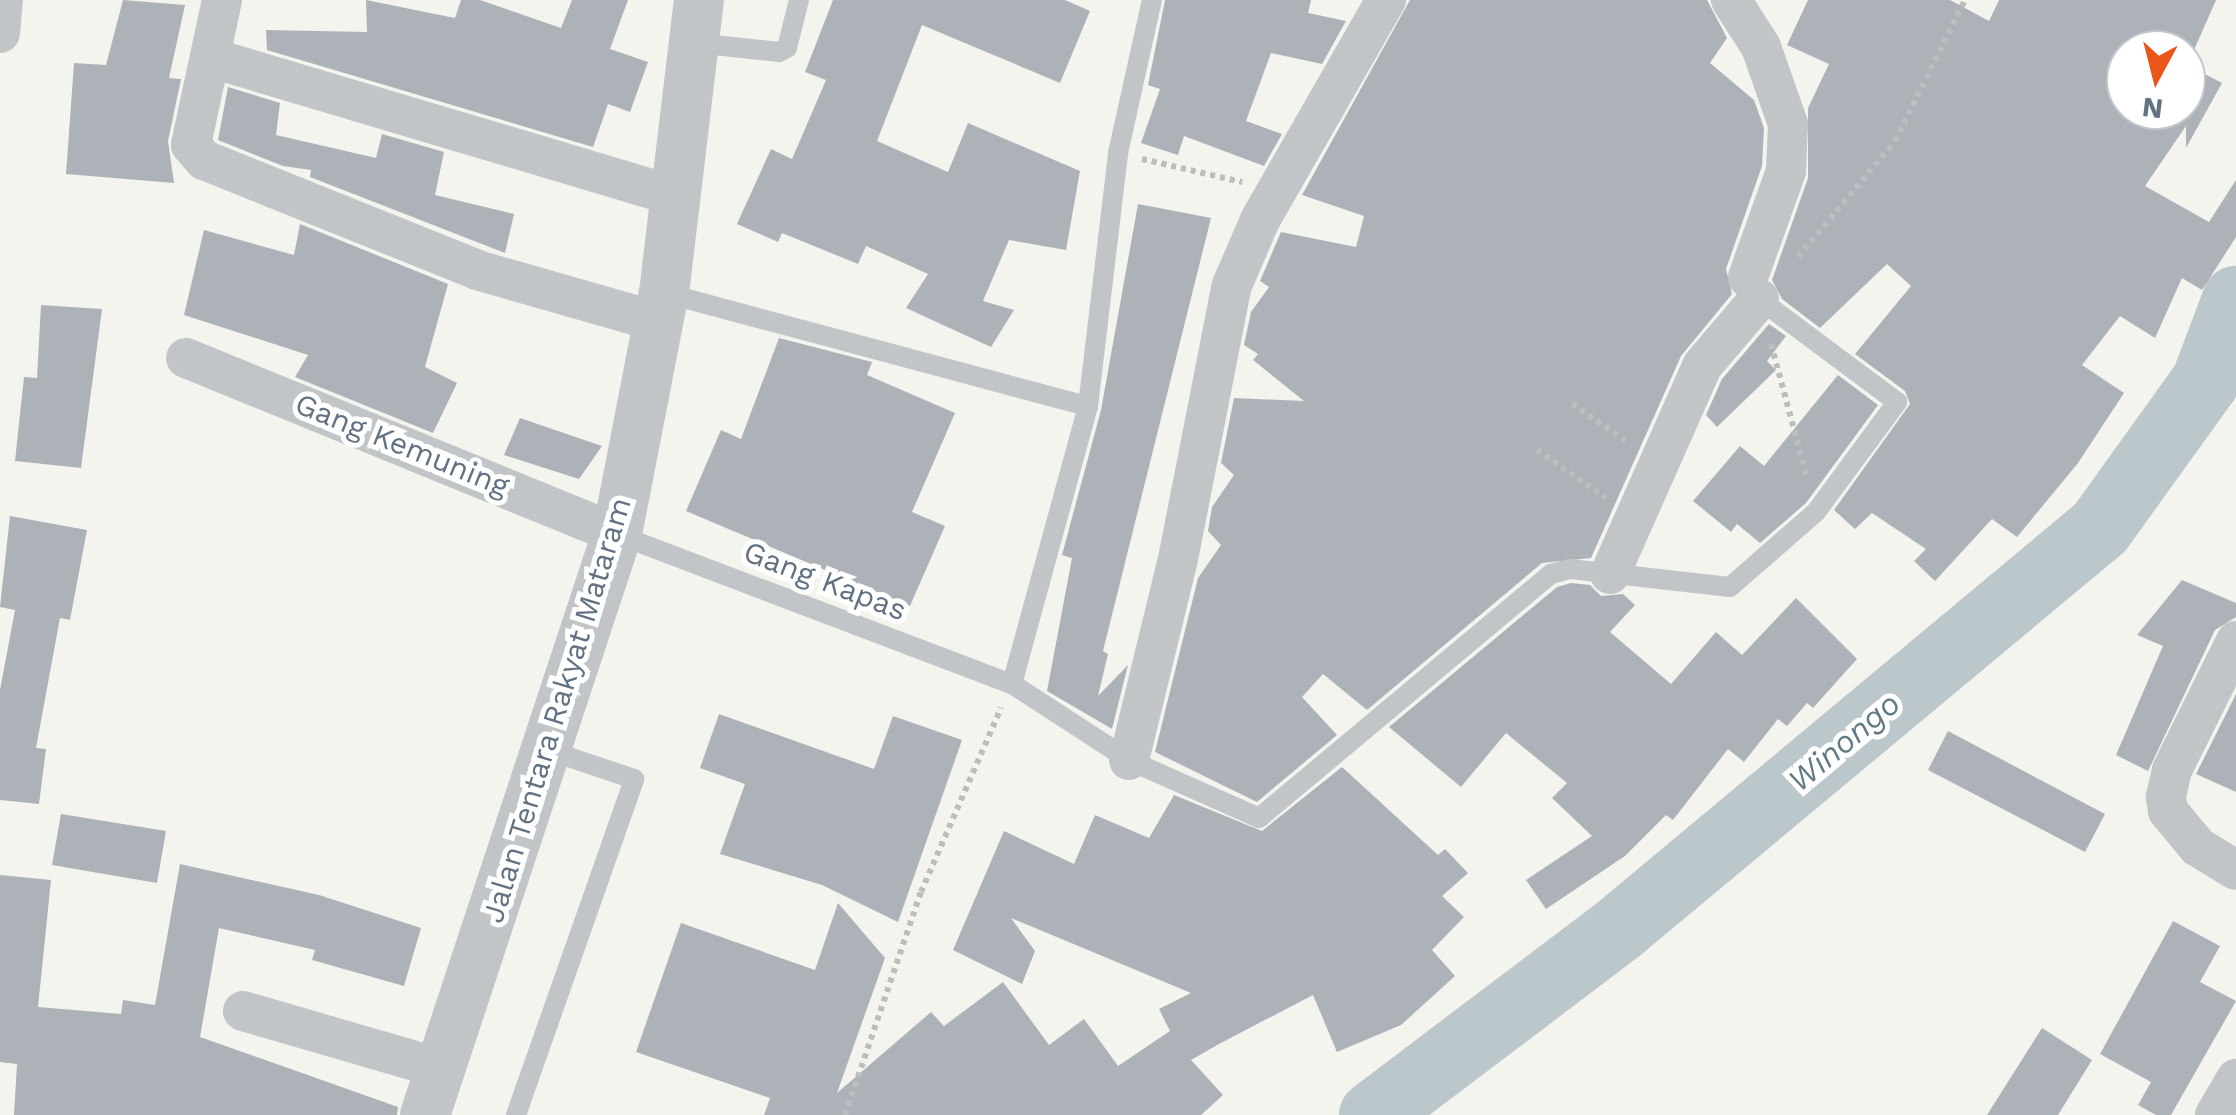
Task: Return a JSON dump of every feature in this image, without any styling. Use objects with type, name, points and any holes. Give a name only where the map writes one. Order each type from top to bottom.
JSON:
[{"type":"street","points":[[0,33],[3,0]]},
{"type":"street","points":[[222,0],[192,146],[204,160],[477,270],[661,308]]},
{"type":"street","points":[[1129,760],[1178,560],[1232,285],[1278,190],[1386,0]]},
{"type":"street","points":[[1610,574],[1702,366],[1754,288],[1786,171],[1789,142],[1777,86],[1742,6]]},
{"type":"street","name":"Jalan Tentara Rakyat Mataram","points":[[425,1115],[617,534],[661,308],[697,22]]},
{"type":"street","points":[[212,58],[677,197]]},
{"type":"street","name":"Gang Kemuning","points":[[186,358],[617,534]]},
{"type":"street","points":[[2236,641],[2172,770],[2166,798],[2168,811],[2198,846],[2236,870]]},
{"type":"street","points":[[244,1011],[442,1068]]},
{"type":"street","points":[[2215,1115],[2236,1079]]},
{"type":"lane","points":[[697,22],[779,52],[788,48],[799,0]]},
{"type":"lane","points":[[1012,684],[1088,406],[1118,153],[1152,0]]},
{"type":"lane","points":[[1610,574],[1730,586],[1816,512],[1897,402],[1754,288]]},
{"type":"lane","points":[[661,308],[1088,406]]},
{"type":"lane","name":"Gang Kapas","points":[[617,534],[1012,684],[1129,760],[1259,818],[1551,574],[1610,574]]},
{"type":"lane","points":[[516,1115],[634,779],[548,750]]},
{"type":"path","points":[[1816,512],[1754,288],[1895,140],[1966,0]]},
{"type":"path","points":[[1118,153],[1278,190]]},
{"type":"path","points":[[1572,404],[1659,464]]},
{"type":"path","points":[[1537,450],[1636,518]]},
{"type":"path","points":[[844,1115],[921,892],[1012,684]]},
{"type":"building","points":[[123,0],[185,5],[169,78],[181,79],[168,141],[174,183],[66,174],[74,63],[106,65]]},
{"type":"building","points":[[366,0],[455,18],[461,0],[480,0],[561,28],[572,0],[628,0],[610,49],[648,62],[630,112],[608,104],[593,147],[267,50],[266,30],[367,32]]},
{"type":"building","points":[[833,0],[1065,0],[1090,11],[1060,83],[922,25],[877,141],[948,172],[968,123],[1080,171],[1066,250],[1009,240],[983,301],[1014,310],[991,347],[906,308],[928,274],[866,246],[858,264],[782,233],[778,242],[737,224],[771,149],[792,159],[826,80],[805,72]]},
{"type":"building","points":[[1165,0],[1311,0],[1308,13],[1346,21],[1322,64],[1271,53],[1246,121],[1282,134],[1264,166],[1184,136],[1178,155],[1141,143],[1160,89],[1148,85]]},
{"type":"building","points":[[1410,0],[1707,0],[1727,38],[1710,63],[1754,100],[1764,128],[1762,166],[1726,269],[1732,294],[1681,356],[1591,558],[1542,563],[1367,710],[1323,674],[1302,697],[1337,735],[1257,802],[1155,752],[1198,578],[1221,545],[1208,531],[1212,507],[1234,475],[1221,463],[1234,398],[1304,401],[1253,360],[1258,354],[1244,345],[1251,312],[1269,287],[1260,281],[1281,232],[1356,247],[1364,216],[1302,195]]},
{"type":"building","points":[[1808,0],[1950,0],[1989,21],[1999,0],[2216,0],[2203,30],[2106,30],[2106,130],[2183,130],[2145,186],[2209,222],[2236,180],[2236,237],[2202,290],[2182,278],[2155,338],[2120,316],[2082,365],[2124,393],[2078,463],[2017,537],[1992,519],[1935,581],[1914,561],[1926,549],[1872,513],[1855,529],[1834,510],[1910,404],[1905,391],[1855,354],[1911,286],[1887,264],[1820,328],[1782,299],[1772,280],[1808,178],[1808,108],[1829,64],[1787,45]]},
{"type":"building","points":[[2206,75],[2222,83],[2206,112]]},
{"type":"building","points":[[228,87],[280,103],[276,135],[376,158],[382,134],[444,152],[435,195],[514,214],[505,253],[310,177],[311,170],[283,166],[218,140]]},
{"type":"building","points":[[2186,130],[2196,130],[2186,148]]},
{"type":"building","points":[[1138,204],[1211,218],[1103,651],[1108,654],[1098,696],[1128,665],[1112,729],[1047,691],[1072,558],[1062,555],[1101,410]]},
{"type":"building","points":[[300,224],[448,284],[425,367],[457,383],[433,433],[295,377],[308,355],[184,315],[204,230],[294,255]]},
{"type":"building","points":[[41,305],[102,309],[81,468],[15,461],[24,377],[37,378]]},
{"type":"building","points":[[1769,324],[1786,336],[1767,361],[1776,370],[1717,427],[1706,415],[1722,379]]},
{"type":"building","points":[[779,338],[872,362],[867,375],[955,413],[912,512],[945,526],[910,606],[686,511],[721,430],[741,439]]},
{"type":"building","points":[[1838,375],[1878,405],[1806,503],[1760,543],[1737,524],[1731,532],[1693,501],[1740,446],[1764,466]]},
{"type":"building","points":[[520,418],[602,446],[579,479],[504,455]]},
{"type":"building","points":[[10,516],[87,530],[70,620],[60,618],[36,748],[46,749],[39,804],[0,800],[0,690],[15,610],[0,607]]},
{"type":"building","points":[[2182,580],[2236,603],[2236,617],[2215,630],[2148,771],[2116,755],[2163,646],[2137,635]]},
{"type":"building","points":[[1571,583],[1590,585],[1601,596],[1623,594],[1635,605],[1610,632],[1671,684],[1716,632],[1742,655],[1796,598],[1857,659],[1813,708],[1807,703],[1787,726],[1778,719],[1744,762],[1728,749],[1673,820],[1666,815],[1625,856],[1546,909],[1526,880],[1592,836],[1552,798],[1567,783],[1506,733],[1461,787],[1389,727],[1557,587]]},
{"type":"building","points":[[2236,694],[2236,792],[2196,774]]},
{"type":"building","points":[[719,714],[874,769],[893,716],[962,740],[898,922],[822,885],[720,854],[745,784],[700,768]]},
{"type":"building","points":[[1948,731],[2105,814],[2085,852],[1928,770]]},
{"type":"building","points":[[1342,767],[1438,855],[1445,849],[1468,873],[1442,896],[1464,917],[1432,950],[1455,976],[1401,1025],[1337,1052],[1313,995],[1219,1044],[1191,1060],[1223,1095],[1201,1115],[764,1115],[770,1098],[636,1052],[681,923],[815,970],[838,903],[885,958],[837,1093],[931,1012],[944,1026],[1003,982],[1049,1045],[1084,1019],[1118,1066],[1170,1031],[1159,1009],[1191,993],[1011,918],[1035,951],[1022,984],[953,950],[1004,831],[1074,864],[1095,815],[1149,838],[1174,795],[1262,831]]},
{"type":"building","points":[[61,814],[166,831],[157,883],[52,865]]},
{"type":"building","points":[[180,864],[319,895],[421,928],[404,986],[312,960],[315,950],[219,928],[200,1037],[398,1107],[397,1115],[14,1115],[17,1064],[0,1062],[0,875],[51,880],[38,1007],[121,1014],[123,1000],[155,1005]]},
{"type":"building","points":[[2173,921],[2220,946],[2200,982],[2236,1001],[2171,1115],[2156,1115],[2138,1105],[2151,1082],[2100,1054]]},
{"type":"building","points":[[2042,1028],[2092,1060],[2058,1115],[1987,1115]]},
{"type":"waterway","name":"Winongo","points":[[1373,1115],[1620,928],[2100,528],[2205,382],[2236,300]]}]
